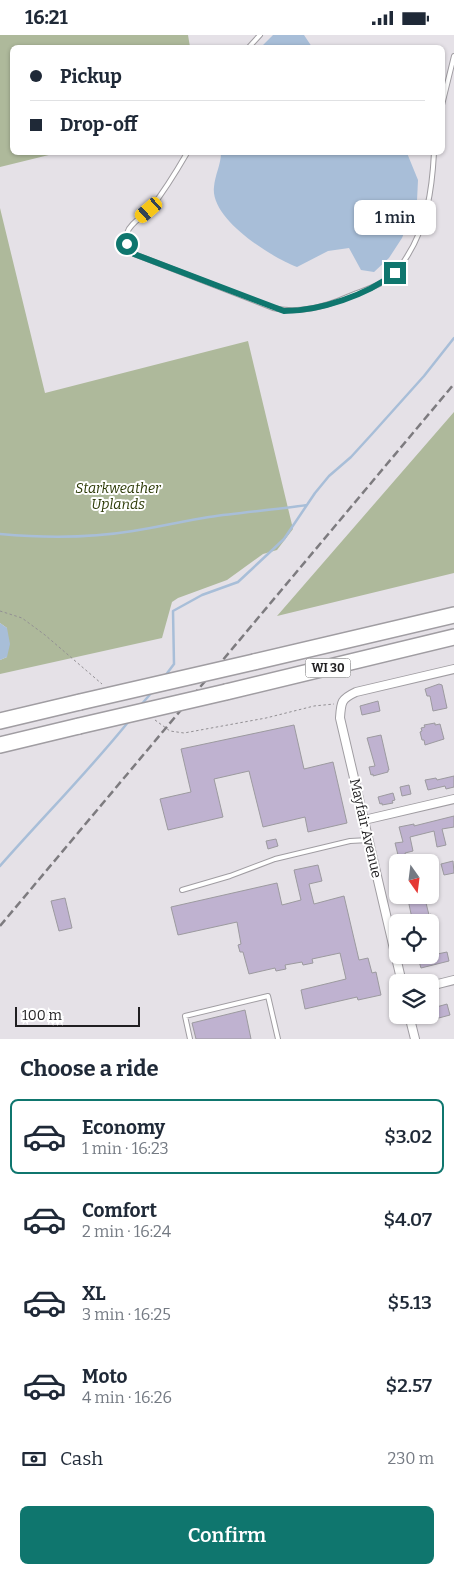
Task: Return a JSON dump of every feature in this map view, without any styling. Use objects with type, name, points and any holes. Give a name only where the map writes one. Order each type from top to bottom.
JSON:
[{"type":"highway","name":"WI 30","points":[[0,720],[46,711],[454,615]]},
{"type":"highway","name":"WI 30","points":[[0,745],[430,643],[454,639]]},
{"type":"street","points":[[341,703],[349,695],[356,692],[454,669]]},
{"type":"street","name":"Mayfair Avenue","points":[[341,703],[340,718],[400,974]]},
{"type":"street","points":[[364,820],[454,799]]},
{"type":"street","points":[[439,984],[454,980]]},
{"type":"street","points":[[411,1024],[415,1039]]},
{"type":"lane","points":[[251,45],[260,35]]},
{"type":"lane","points":[[445,93],[454,56]]},
{"type":"lane","points":[[186,155],[167,187],[149,210],[127,232],[126,239],[129,249],[134,254],[284,311],[294,311],[340,301],[383,282],[395,273],[411,250],[427,212],[434,155]]},
{"type":"lane","points":[[182,890],[230,876],[275,859],[350,841],[369,840]]},
{"type":"lane","points":[[190,1039],[185,1016],[268,996],[278,1039]]},
{"type":"path","points":[[0,611],[22,618],[104,685]]},
{"type":"path","points":[[150,717],[170,731],[184,733],[266,718],[314,706],[341,703]]},
{"type":"green space","points":[[0,35],[188,35],[190,45],[10,45],[10,155],[49,155],[0,167]]},
{"type":"green space","name":"Starkweather Uplands","points":[[0,208],[45,393],[248,341],[293,529],[277,550],[263,554],[227,580],[172,602],[162,638],[0,674],[0,660],[7,657],[7,628],[0,623]]},
{"type":"green space","points":[[454,412],[454,573],[277,616]]},
{"type":"water","points":[[273,35],[304,35],[311,45],[263,45]]},
{"type":"water","points":[[221,155],[408,155],[418,180],[417,201],[402,238],[389,258],[374,272],[361,270],[349,248],[328,251],[297,267],[258,246],[232,224],[222,212],[215,199],[214,187]]},
{"type":"water","points":[[0,623],[7,628],[10,644],[7,657],[0,660]]},
{"type":"building","points":[[439,684],[442,685],[447,708],[433,711],[430,696],[427,696],[425,689]]},
{"type":"building","points":[[378,701],[380,711],[362,715],[360,706]]},
{"type":"building","points":[[435,723],[435,725],[440,724],[444,739],[425,745],[420,732],[422,731],[421,728],[425,727],[424,725]]},
{"type":"building","points":[[294,725],[304,769],[333,762],[347,823],[308,832],[305,817],[263,827],[249,771],[214,779],[223,817],[168,830],[160,799],[191,792],[181,749]]},
{"type":"building","points":[[381,735],[389,770],[388,772],[373,776],[369,767],[375,766],[367,738]]},
{"type":"building","points":[[454,776],[454,787],[446,789],[445,786],[428,790],[425,780],[436,778],[437,780]]},
{"type":"building","points":[[409,785],[411,794],[402,796],[400,787]]},
{"type":"building","points":[[393,793],[395,800],[392,801],[393,803],[380,804],[378,797]]},
{"type":"building","points":[[454,816],[454,827],[442,829],[446,845],[437,847],[434,831],[410,837],[413,851],[398,854],[395,843],[403,842],[399,827],[414,824],[414,826]]},
{"type":"building","points":[[276,839],[278,846],[268,849],[266,841]]},
{"type":"building","points":[[453,861],[454,873],[444,875],[441,864]]},
{"type":"building","points":[[318,865],[322,881],[309,884],[314,904],[344,896],[359,960],[368,958],[372,973],[376,972],[381,995],[358,1000],[357,997],[305,1009],[301,990],[346,979],[340,953],[312,959],[313,963],[303,965],[302,962],[285,965],[286,969],[276,971],[275,968],[249,974],[243,952],[240,952],[238,945],[241,944],[237,922],[178,935],[171,907],[277,883],[282,905],[301,900],[294,870]]},
{"type":"building","points":[[65,898],[72,928],[59,931],[51,901]]},
{"type":"building","points":[[409,904],[426,904],[429,914],[411,914]]},
{"type":"building","points":[[447,952],[449,961],[439,964],[439,954]]},
{"type":"building","points":[[420,964],[437,964],[421,968]]},
{"type":"building","points":[[447,1004],[450,1015],[439,1018],[439,1006]]},
{"type":"building","points":[[245,1010],[251,1039],[196,1039],[192,1023]]},
{"type":"waterway","points":[[165,676],[174,664],[173,611],[202,595],[238,582],[284,539],[315,493],[329,476],[351,457],[372,434],[424,376],[454,338]]},
{"type":"waterway","points":[[0,534],[50,537],[100,535],[209,517],[307,505]]},
{"type":"waterway","points":[[141,705],[152,692]]},
{"type":"waterway","points":[[0,866],[129,721]]},
{"type":"railway","points":[[0,926],[454,384]]},
{"type":"route","points":[[127,244],[134,254],[284,311],[306,309],[340,301],[383,282],[395,273]]}]
